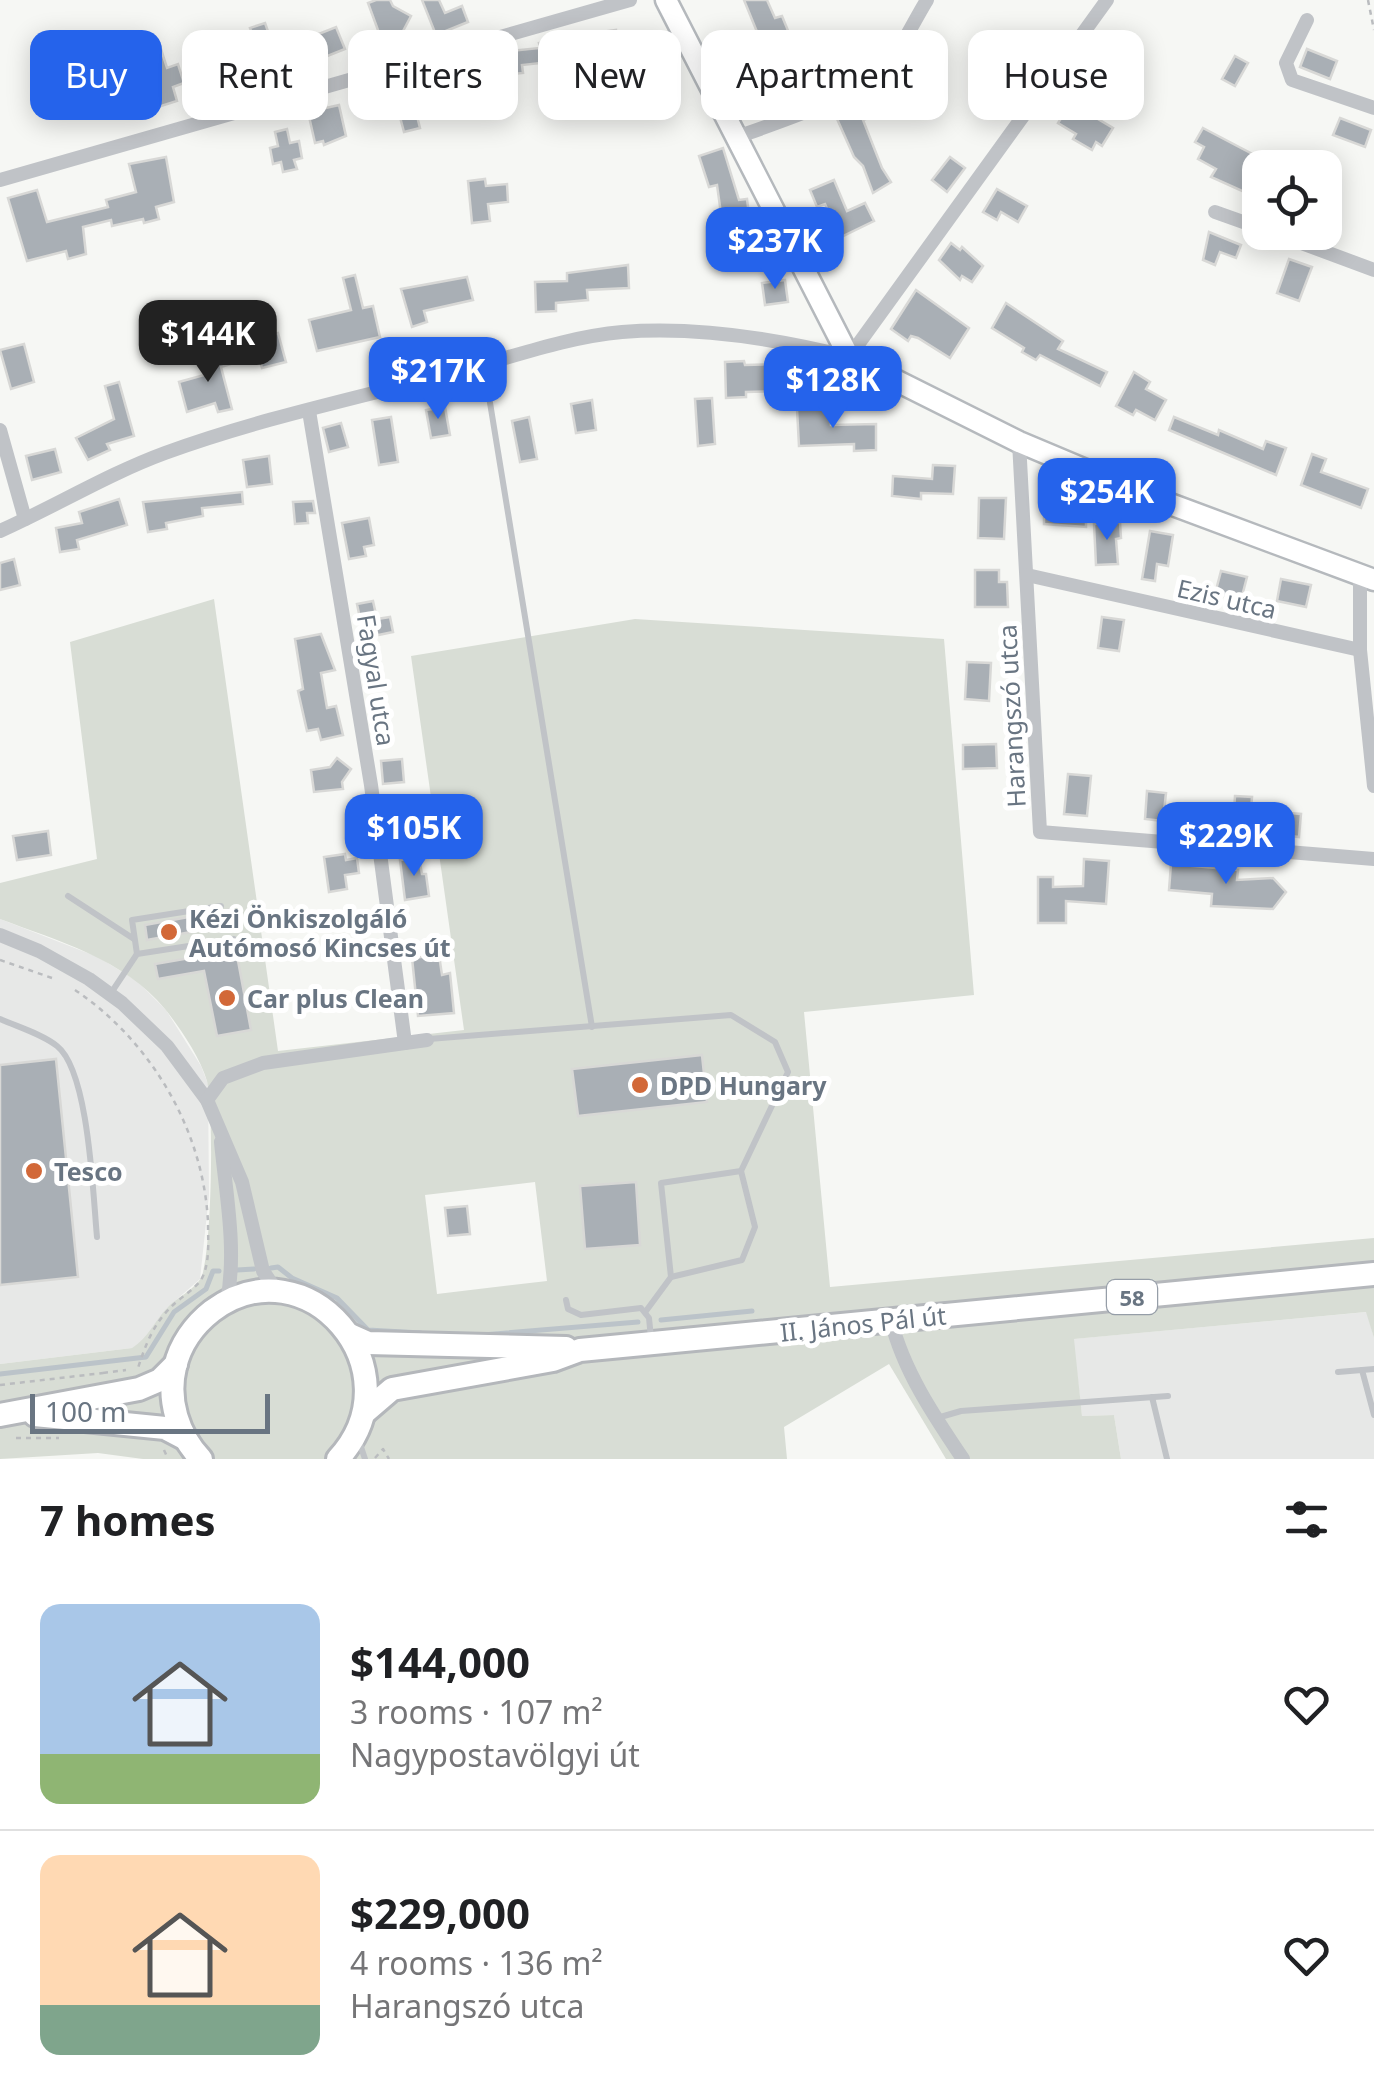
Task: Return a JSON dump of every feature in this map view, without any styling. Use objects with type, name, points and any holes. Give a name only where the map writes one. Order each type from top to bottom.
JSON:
[{"type":"main road","name":"II. János Pál út","points":[[361,1422],[392,1389],[552,1360],[580,1350],[1374,1274]]},
{"type":"main road","points":[[201,1459],[186,1440],[172,1397],[176,1364],[194,1327],[227,1302],[258,1293],[290,1294]]},
{"type":"main road","name":"58","points":[[290,1294],[318,1305],[350,1334],[368,1343],[580,1350]]},
{"type":"main road","points":[[350,1334],[365,1372],[361,1422]]},
{"type":"main road","points":[[11,1414],[140,1389],[160,1380],[176,1364]]},
{"type":"main road","points":[[11,1414],[165,1428],[186,1440]]},
{"type":"main road","name":"58","points":[[338,1459],[361,1422]]},
{"type":"street","points":[[0,180],[630,0]]},
{"type":"street","points":[[666,0],[849,358]]},
{"type":"street","points":[[737,137],[795,116],[877,76],[927,0]]},
{"type":"street","points":[[849,358],[1107,0]]},
{"type":"street","points":[[1308,20],[1286,63],[1292,80],[1374,108]]},
{"type":"street","points":[[1214,212],[1242,222]]},
{"type":"street","points":[[1320,250],[1374,270]]},
{"type":"street","points":[[0,532],[167,452],[582,339],[626,332],[746,338],[806,346],[849,358],[1019,442],[1138,492],[1367,578],[1360,650],[1374,786]]},
{"type":"street","name":"Fagyal utca","points":[[308,411],[371,785],[405,1043]]},
{"type":"street","points":[[0,430],[26,519]]},
{"type":"street","name":"Harangszó utca","points":[[1019,442],[1040,832],[1374,860]]},
{"type":"street","name":"Ezis utca","points":[[1027,576],[1360,650]]},
{"type":"street","points":[[0,935],[60,962],[110,994],[166,1046],[207,1100],[242,1182],[263,1271],[272,1286],[290,1294]]},
{"type":"street","points":[[207,1100],[223,1078],[262,1063],[427,1040]]},
{"type":"street","points":[[220,1136],[230,1198],[227,1302]]},
{"type":"street","points":[[890,1320],[897,1344],[935,1418],[963,1459]]},
{"type":"lane","points":[[484,365],[592,1026]]},
{"type":"lane","points":[[68,896],[135,940]]},
{"type":"lane","points":[[110,994],[137,954],[132,920],[221,906]]},
{"type":"lane","points":[[137,954],[234,939]]},
{"type":"lane","points":[[427,1040],[731,1016],[775,1042],[788,1072],[741,1171],[755,1227],[742,1260],[671,1276]]},
{"type":"lane","points":[[0,1018],[56,1045],[69,1063],[81,1093],[97,1237]]},
{"type":"lane","points":[[652,1343],[646,1311],[671,1276],[661,1184],[741,1171]]},
{"type":"lane","points":[[566,1300],[574,1314],[641,1308],[646,1311]]},
{"type":"lane","points":[[1338,1372],[1374,1369]]},
{"type":"lane","points":[[1362,1370],[1374,1415]]},
{"type":"lane","points":[[935,1418],[961,1411],[1168,1396]]},
{"type":"lane","points":[[1152,1397],[1168,1459]]},
{"type":"lane","points":[[361,1422],[365,1459]]},
{"type":"path","points":[[1368,0],[1374,30]]},
{"type":"path","points":[[0,960],[64,982]]},
{"type":"path","points":[[74,989],[144,1053],[187,1130],[203,1178],[208,1254],[202,1280],[168,1309],[145,1343],[138,1369],[103,1372]]},
{"type":"path","points":[[374,1459],[383,1449],[389,1459]]},
{"type":"shaded area","points":[[214,599],[278,1051],[464,1030],[411,656],[635,619],[944,639],[974,995],[804,1012],[830,1287],[1374,1238],[1374,1338],[1366,1312],[1074,1339],[1082,1416],[1114,1415],[1121,1459],[946,1459],[889,1364],[784,1427],[787,1459],[143,1459],[98,1453],[0,1459],[0,1364],[132,1348],[167,1308],[201,1278],[208,1241],[209,1096],[204,1072],[183,1034],[149,992],[110,964],[0,919],[0,883],[97,859],[70,642]],"holes":[[[535,1182],[547,1281],[437,1294],[425,1195]]]},
{"type":"shaded area","points":[[0,919],[98,957],[137,981],[166,1010],[208,1084],[209,1195],[200,1279],[167,1308],[143,1342],[132,1348],[0,1364]]},
{"type":"shaded area","points":[[1367,1312],[1374,1338],[1374,1459],[1121,1459],[1114,1415],[1082,1416],[1073,1339]]},
{"type":"building","points":[[390,0],[411,16],[404,30],[378,30],[368,3]]},
{"type":"building","points":[[422,0],[439,0],[445,13],[462,6],[468,22],[448,30],[434,30]]},
{"type":"building","points":[[744,0],[767,0],[775,18],[782,16],[788,30],[756,30]]},
{"type":"building","points":[[265,23],[267,30],[251,30]]},
{"type":"building","points":[[336,27],[345,49],[328,56],[328,30]]},
{"type":"building","points":[[538,48],[538,63],[522,65],[523,73],[518,73],[518,50]]},
{"type":"building","points":[[1307,49],[1337,61],[1330,79],[1300,67]]},
{"type":"building","points":[[162,52],[167,68],[178,64],[182,77],[182,84],[173,87],[177,101],[162,106]]},
{"type":"building","points":[[1235,56],[1248,63],[1235,86],[1222,79]]},
{"type":"building","points":[[339,105],[346,136],[324,145],[323,141],[315,143],[310,120],[328,120],[328,107]]},
{"type":"building","points":[[1340,118],[1371,130],[1365,147],[1333,135]]},
{"type":"building","points":[[401,120],[418,120],[420,128],[404,132]]},
{"type":"building","points":[[838,120],[863,120],[891,182],[873,193],[863,166],[854,157]]},
{"type":"building","points":[[1100,120],[1113,128],[1102,146],[1096,142],[1092,150],[1073,139],[1076,134],[1058,123]]},
{"type":"building","points":[[1203,128],[1245,150],[1242,191],[1211,177],[1216,169],[1198,159],[1204,147],[1195,142]]},
{"type":"building","points":[[287,129],[290,143],[299,141],[302,158],[294,160],[297,169],[283,172],[281,162],[273,164],[270,148],[278,146],[275,132]]},
{"type":"building","points":[[723,148],[739,200],[747,199],[760,262],[733,266],[717,185],[709,187],[699,156]]},
{"type":"building","points":[[166,157],[174,202],[156,207],[159,219],[112,226],[111,220],[83,227],[86,254],[68,259],[66,251],[27,261],[8,198],[37,190],[47,222],[108,207],[106,200],[136,192],[129,164]]},
{"type":"building","points":[[950,157],[965,168],[947,192],[932,180]]},
{"type":"building","points":[[485,179],[486,186],[507,184],[508,202],[488,204],[490,221],[472,223],[468,181]]},
{"type":"building","points":[[834,180],[847,211],[865,203],[874,221],[841,237],[825,204],[817,207],[810,190]]},
{"type":"building","points":[[997,189],[1027,206],[1018,222],[1001,212],[997,220],[983,212]]},
{"type":"building","points":[[1209,232],[1241,245],[1236,258],[1220,252],[1215,265],[1203,260]]},
{"type":"building","points":[[951,243],[960,250],[962,247],[983,266],[972,282],[962,276],[960,280],[939,260]]},
{"type":"building","points":[[1289,259],[1312,267],[1299,301],[1277,293]]},
{"type":"building","points":[[628,265],[629,288],[587,290],[588,300],[556,303],[556,311],[536,312],[535,282],[567,281],[567,273]]},
{"type":"building","points":[[355,275],[363,308],[373,306],[380,337],[317,351],[309,320],[351,310],[343,278]]},
{"type":"building","points":[[467,277],[473,300],[424,311],[427,322],[412,327],[401,289]]},
{"type":"building","points":[[785,280],[788,302],[765,305],[762,283]]},
{"type":"building","points":[[916,290],[969,328],[950,358],[918,338],[911,336],[908,341],[891,329]]},
{"type":"building","points":[[1006,303],[1063,341],[1058,349],[1107,372],[1100,386],[1040,355],[1036,360],[992,328]]},
{"type":"building","points":[[278,333],[286,362],[262,368],[254,339]]},
{"type":"building","points":[[24,344],[34,382],[11,389],[0,350]]},
{"type":"building","points":[[228,350],[231,364],[221,367],[232,409],[218,412],[215,403],[187,412],[179,382],[208,374],[203,356]]},
{"type":"building","points":[[744,361],[745,365],[778,364],[778,391],[746,392],[746,397],[726,398],[725,362]]},
{"type":"building","points":[[1134,372],[1150,382],[1146,389],[1166,400],[1155,420],[1116,406]]},
{"type":"building","points":[[119,382],[134,436],[107,444],[110,450],[88,460],[76,438],[114,419],[105,386]]},
{"type":"building","points":[[712,398],[715,444],[698,446],[695,399]]},
{"type":"building","points":[[592,400],[596,430],[576,433],[571,404]]},
{"type":"building","points":[[445,407],[450,435],[431,438],[426,410]]},
{"type":"building","points":[[830,408],[831,425],[876,424],[876,450],[854,451],[854,444],[799,446],[797,409]]},
{"type":"building","points":[[391,417],[398,462],[379,465],[372,420]]},
{"type":"building","points":[[529,417],[537,459],[520,462],[512,421]]},
{"type":"building","points":[[1174,417],[1263,449],[1266,441],[1286,448],[1276,475],[1169,430]]},
{"type":"building","points":[[341,423],[348,447],[329,452],[323,428]]},
{"type":"building","points":[[55,449],[61,472],[32,480],[26,456]]},
{"type":"building","points":[[1312,454],[1326,459],[1321,472],[1368,489],[1361,508],[1301,485]]},
{"type":"building","points":[[269,456],[272,484],[247,487],[243,460]]},
{"type":"building","points":[[933,465],[955,466],[953,494],[921,493],[921,499],[892,496],[893,476],[932,479]]},
{"type":"building","points":[[242,492],[243,504],[202,508],[203,516],[166,523],[167,529],[148,532],[143,502]]},
{"type":"building","points":[[979,498],[1006,498],[1004,539],[978,538]]},
{"type":"building","points":[[119,499],[127,525],[77,540],[79,549],[60,552],[56,528],[82,523],[79,512]]},
{"type":"building","points":[[313,501],[315,513],[307,513],[308,523],[295,524],[293,502]]},
{"type":"building","points":[[1064,503],[1064,507],[1086,507],[1086,527],[1044,524],[1044,504]]},
{"type":"building","points":[[369,518],[374,545],[364,547],[366,556],[349,559],[342,523]]},
{"type":"building","points":[[1120,522],[1121,538],[1116,539],[1118,564],[1096,565],[1094,524]]},
{"type":"building","points":[[1150,531],[1173,535],[1168,566],[1157,564],[1155,581],[1142,579]]},
{"type":"building","points":[[14,559],[20,585],[0,590],[0,563]]},
{"type":"building","points":[[975,570],[999,570],[999,582],[1007,582],[1008,607],[975,607]]},
{"type":"building","points":[[1221,571],[1247,577],[1241,600],[1215,594]]},
{"type":"building","points":[[1281,579],[1311,585],[1306,607],[1277,601]]},
{"type":"building","points":[[373,601],[377,619],[390,617],[393,632],[364,638],[357,604]]},
{"type":"building","points":[[1102,617],[1124,620],[1119,651],[1098,648]]},
{"type":"building","points":[[321,634],[335,670],[321,673],[327,708],[336,706],[343,735],[321,740],[318,729],[307,731],[298,691],[303,689],[295,639]]},
{"type":"building","points":[[967,662],[991,663],[989,701],[965,699]]},
{"type":"building","points":[[996,744],[997,768],[963,769],[963,745]]},
{"type":"building","points":[[337,758],[351,769],[342,782],[343,789],[314,792],[311,770],[330,767]]},
{"type":"building","points":[[402,759],[404,782],[383,784],[381,761]]},
{"type":"building","points":[[1068,774],[1091,776],[1087,816],[1064,814]]},
{"type":"building","points":[[1147,791],[1166,793],[1163,821],[1145,819]]},
{"type":"building","points":[[1235,796],[1252,797],[1251,810],[1301,814],[1299,837],[1273,834],[1274,829],[1233,826]]},
{"type":"building","points":[[48,831],[51,855],[17,860],[13,836]]},
{"type":"building","points":[[345,854],[346,860],[357,858],[359,873],[345,875],[347,889],[329,892],[324,857]]},
{"type":"building","points":[[419,858],[429,896],[405,900],[400,860]]},
{"type":"building","points":[[1084,859],[1109,861],[1106,904],[1066,901],[1066,923],[1038,923],[1038,877],[1053,877],[1053,887],[1083,886]]},
{"type":"building","points":[[1171,864],[1238,870],[1237,880],[1273,878],[1286,892],[1273,909],[1211,906],[1212,894],[1169,890]]},
{"type":"building","name":"Kézi Önkiszolgáló Autómosó Kincses út","points":[[232,909],[235,924],[147,940],[145,925]]},
{"type":"building","name":"Car plus Clean","points":[[236,950],[251,1030],[217,1036],[204,971],[158,979],[155,964]]},
{"type":"building","points":[[439,955],[442,975],[450,973],[454,1013],[418,1016],[412,958]]},
{"type":"building","name":"DPD Hungary","points":[[702,1055],[707,1102],[578,1116],[572,1069]]},
{"type":"building","name":"Tesco","points":[[56,1059],[78,1277],[0,1285],[0,1065]]},
{"type":"building","points":[[636,1182],[640,1245],[585,1249],[580,1186]]},
{"type":"building","points":[[467,1206],[470,1234],[448,1236],[445,1208]]},
{"type":"waterway","points":[[271,1268],[278,1267],[292,1278],[337,1298],[368,1330],[421,1333]]},
{"type":"waterway","points":[[237,1270],[254,1269]]},
{"type":"waterway","points":[[0,1374],[146,1357],[174,1312],[206,1289],[213,1271],[219,1271]]},
{"type":"waterway","points":[[661,1320],[752,1311]]},
{"type":"waterway","points":[[482,1335],[638,1322]]},
{"type":"place","name":"Kézi Önkiszolgáló Autómosó Kincses út","points":[[169,932]]},
{"type":"place","name":"Car plus Clean","points":[[227,998]]},
{"type":"place","name":"DPD Hungary","points":[[640,1085]]},
{"type":"place","name":"Tesco","points":[[34,1171]]}]
